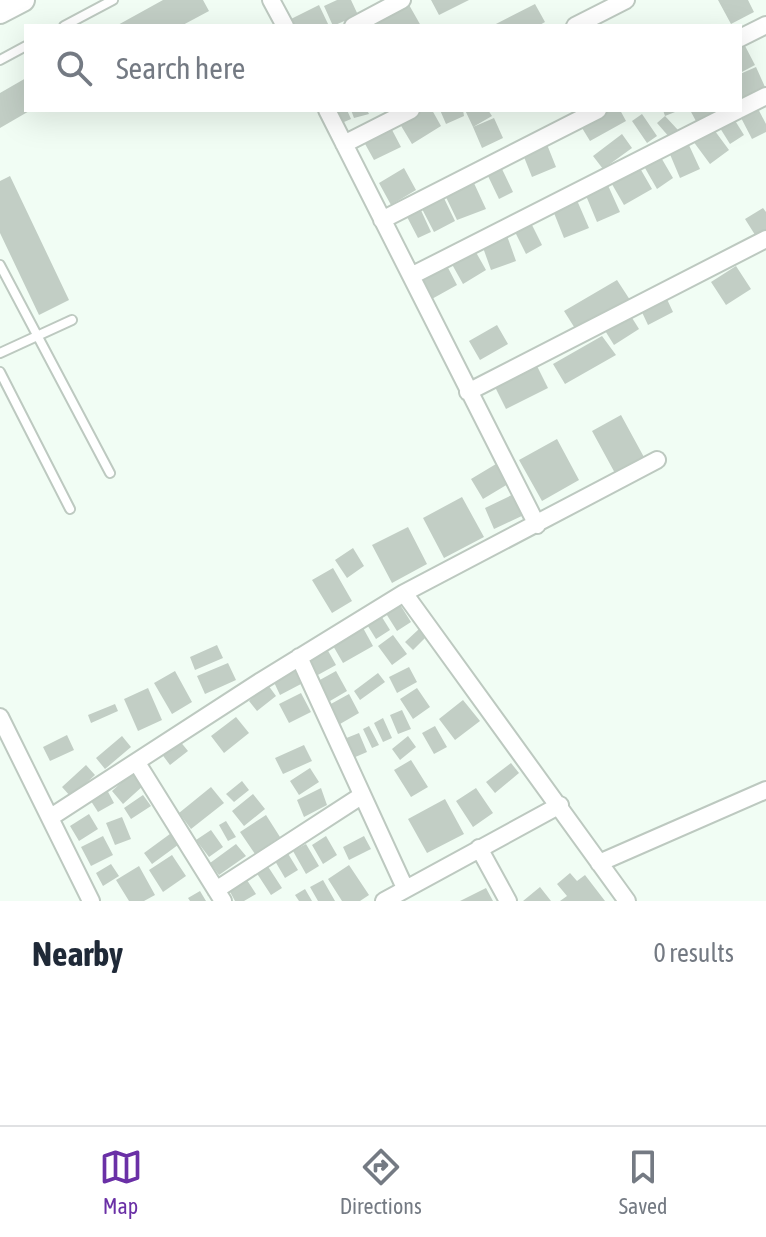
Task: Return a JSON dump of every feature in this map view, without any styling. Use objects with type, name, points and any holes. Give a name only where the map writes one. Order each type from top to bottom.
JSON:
[{"type":"main road","points":[[0,12],[23,0]]},
{"type":"street","points":[[271,0],[284,24]]},
{"type":"street","points":[[357,24],[402,0]]},
{"type":"street","points":[[579,24],[626,0]]},
{"type":"street","points":[[742,37],[766,25]]},
{"type":"street","points":[[742,108],[766,96]]},
{"type":"street","points":[[328,112],[537,525]]},
{"type":"street","points":[[344,144],[407,112]]},
{"type":"street","points":[[382,220],[594,112]]},
{"type":"street","points":[[411,276],[735,112]]},
{"type":"street","points":[[468,392],[766,239]]},
{"type":"street","points":[[51,817],[404,593],[657,460]]},
{"type":"street","points":[[404,593],[627,901]]},
{"type":"street","points":[[299,657],[405,888]]},
{"type":"street","points":[[0,717],[91,901]]},
{"type":"street","points":[[137,763],[220,896],[361,796]]},
{"type":"street","points":[[599,863],[766,790]]},
{"type":"street","points":[[384,901],[560,805]]},
{"type":"street","points":[[479,848],[508,901]]},
{"type":"lane","points":[[67,24],[95,4],[113,0]]},
{"type":"lane","points":[[0,60],[24,47]]},
{"type":"lane","points":[[0,265],[110,473]]},
{"type":"lane","points":[[0,353],[72,320]]},
{"type":"lane","points":[[0,372],[70,509]]},
{"type":"building","points":[[163,0],[203,0],[209,11],[185,24],[120,24]]},
{"type":"building","points":[[337,0],[351,0],[358,15],[332,24],[324,6]]},
{"type":"building","points":[[431,0],[469,0],[439,15]]},
{"type":"building","points":[[718,0],[748,0],[754,12],[731,24]]},
{"type":"building","points":[[408,3],[420,24],[371,24]]},
{"type":"building","points":[[535,4],[545,22],[542,24],[496,24]]},
{"type":"building","points":[[319,5],[328,24],[291,24],[289,20]]},
{"type":"building","points":[[742,45],[755,65],[742,72]]},
{"type":"building","points":[[756,67],[765,87],[742,98],[742,73]]},
{"type":"building","points":[[24,79],[24,112],[28,112],[0,128],[0,93]]},
{"type":"building","points":[[755,103],[766,124],[766,132],[752,139],[738,112]]},
{"type":"building","points":[[332,112],[348,112],[351,119],[337,125]]},
{"type":"building","points":[[352,112],[369,114],[354,118]]},
{"type":"building","points":[[421,112],[433,112],[441,126],[412,144],[400,124]]},
{"type":"building","points":[[441,112],[463,112],[464,116],[446,124]]},
{"type":"building","points":[[466,112],[489,112],[492,116],[473,127]]},
{"type":"building","points":[[598,112],[621,112],[626,121],[590,141],[579,123]]},
{"type":"building","points":[[691,112],[715,113],[697,123]]},
{"type":"building","points":[[642,114],[657,136],[647,143],[632,121]]},
{"type":"building","points":[[665,116],[678,130],[670,138],[657,123]]},
{"type":"building","points":[[494,118],[503,138],[482,148],[473,127]]},
{"type":"building","points":[[734,119],[744,135],[730,144],[720,128]]},
{"type":"building","points":[[712,127],[729,150],[710,164],[693,141]]},
{"type":"building","points":[[391,128],[401,147],[374,160],[364,142]]},
{"type":"building","points":[[622,134],[632,148],[603,169],[593,156]]},
{"type":"building","points":[[546,142],[556,167],[532,177],[522,152]]},
{"type":"building","points":[[688,143],[700,169],[680,178],[669,152]]},
{"type":"building","points":[[659,154],[673,178],[657,189],[641,161]]},
{"type":"building","points":[[637,163],[652,189],[624,205],[609,179]]},
{"type":"building","points":[[404,168],[416,190],[391,205],[379,183]]},
{"type":"building","points":[[502,169],[513,192],[499,199],[488,176]]},
{"type":"building","points":[[10,176],[69,300],[39,315],[0,233],[0,181]]},
{"type":"building","points":[[473,181],[486,209],[457,220],[444,193]]},
{"type":"building","points":[[606,181],[620,212],[597,222],[584,191]]},
{"type":"building","points":[[442,194],[455,221],[434,232],[420,205]]},
{"type":"building","points":[[576,198],[589,228],[564,238],[552,208]]},
{"type":"building","points":[[419,206],[431,232],[418,238],[405,213]]},
{"type":"building","points":[[763,208],[766,212],[766,232],[757,238],[745,219]]},
{"type":"building","points":[[529,219],[542,245],[526,254],[513,228]]},
{"type":"building","points":[[506,233],[516,261],[491,270],[481,242]]},
{"type":"building","points":[[473,247],[486,270],[463,284],[449,259]]},
{"type":"building","points":[[445,262],[457,285],[430,300],[417,276]]},
{"type":"building","points":[[736,266],[751,289],[726,305],[711,282]]},
{"type":"building","points":[[617,280],[632,303],[576,330],[564,311]]},
{"type":"building","points":[[665,295],[673,312],[648,325],[640,308]]},
{"type":"building","points":[[629,313],[639,329],[614,345],[604,329]]},
{"type":"building","points":[[497,325],[508,344],[480,360],[469,341]]},
{"type":"building","points":[[602,336],[616,355],[565,384],[553,364]]},
{"type":"building","points":[[536,364],[548,388],[506,409],[494,385]]},
{"type":"building","points":[[621,415],[645,459],[616,475],[592,431]]},
{"type":"building","points":[[557,439],[579,480],[542,501],[519,460]]},
{"type":"building","points":[[496,464],[508,484],[483,499],[471,479]]},
{"type":"building","points":[[516,493],[526,514],[494,529],[485,508]]},
{"type":"building","points":[[462,497],[484,537],[444,558],[423,518]]},
{"type":"building","points":[[408,527],[427,564],[392,583],[372,545]]},
{"type":"building","points":[[353,548],[364,566],[347,578],[335,560]]},
{"type":"building","points":[[333,568],[352,601],[332,613],[312,580]]},
{"type":"building","points":[[399,603],[411,622],[397,631],[385,612]]},
{"type":"building","points":[[380,614],[390,630],[376,639],[366,623]]},
{"type":"building","points":[[362,626],[373,646],[343,663],[332,644]]},
{"type":"building","points":[[419,629],[426,637],[413,650],[405,642]]},
{"type":"building","points":[[393,635],[407,654],[392,665],[378,646]]},
{"type":"building","points":[[217,645],[223,658],[195,670],[190,657]]},
{"type":"building","points":[[327,649],[336,665],[316,676],[307,660]]},
{"type":"building","points":[[228,663],[236,680],[205,694],[197,676]]},
{"type":"building","points":[[293,667],[301,684],[280,695],[272,678]]},
{"type":"building","points":[[409,667],[417,682],[397,693],[389,677]]},
{"type":"building","points":[[175,671],[192,702],[172,714],[154,683]]},
{"type":"building","points":[[336,671],[347,691],[330,701],[318,681]]},
{"type":"building","points":[[378,673],[385,682],[360,700],[354,691]]},
{"type":"building","points":[[268,685],[276,696],[257,711],[249,701]]},
{"type":"building","points":[[148,688],[162,720],[138,731],[124,699]]},
{"type":"building","points":[[417,688],[430,707],[413,719],[400,699]]},
{"type":"building","points":[[301,693],[311,712],[289,723],[279,704]]},
{"type":"building","points":[[349,694],[359,713],[340,724],[329,705]]},
{"type":"building","points":[[463,700],[480,721],[455,740],[439,719]]},
{"type":"building","points":[[115,704],[118,711],[91,723],[88,715]]},
{"type":"building","points":[[402,710],[411,729],[398,734],[390,715]]},
{"type":"building","points":[[236,717],[249,733],[224,753],[211,736]]},
{"type":"building","points":[[383,718],[392,738],[383,742],[374,723]]},
{"type":"building","points":[[369,726],[379,745],[372,748],[363,729]]},
{"type":"building","points":[[435,726],[447,747],[434,754],[422,733]]},
{"type":"building","points":[[359,733],[367,752],[353,758],[344,739]]},
{"type":"building","points":[[67,735],[74,750],[50,761],[43,747]]},
{"type":"building","points":[[122,736],[131,747],[105,769],[96,758]]},
{"type":"building","points":[[408,736],[416,747],[400,760],[392,749]]},
{"type":"building","points":[[179,740],[188,751],[170,765],[161,753]]},
{"type":"building","points":[[304,745],[312,761],[283,774],[275,758]]},
{"type":"building","points":[[411,760],[428,787],[411,797],[394,770]]},
{"type":"building","points":[[511,763],[519,773],[495,793],[486,782]]},
{"type":"building","points":[[86,765],[95,775],[71,797],[62,787]]},
{"type":"building","points":[[310,768],[319,782],[299,795],[290,781]]},
{"type":"building","points":[[133,772],[144,785],[123,804],[112,791]]},
{"type":"building","points":[[242,781],[249,790],[234,802],[226,794]]},
{"type":"building","points":[[211,787],[224,803],[191,829],[179,813]]},
{"type":"building","points":[[106,788],[114,803],[98,812],[89,798]]},
{"type":"building","points":[[321,788],[327,805],[304,817],[297,800]]},
{"type":"building","points":[[476,788],[493,813],[473,827],[456,801]]},
{"type":"building","points":[[253,794],[265,809],[244,826],[232,811]]},
{"type":"building","points":[[143,795],[151,806],[131,819],[124,808]]},
{"type":"building","points":[[445,799],[464,834],[427,853],[408,819]]},
{"type":"building","points":[[89,814],[98,829],[79,841],[70,826]]},
{"type":"building","points":[[266,815],[280,837],[255,854],[240,832]]},
{"type":"building","points":[[122,817],[131,839],[115,845],[106,823]]},
{"type":"building","points":[[226,821],[236,837],[228,841],[219,825]]},
{"type":"building","points":[[211,830],[223,847],[209,857],[196,840]]},
{"type":"building","points":[[174,831],[182,842],[152,864],[144,853]]},
{"type":"building","points":[[103,836],[113,855],[91,866],[81,847]]},
{"type":"building","points":[[326,836],[337,855],[323,864],[312,845]]},
{"type":"building","points":[[364,836],[371,849],[349,860],[343,847]]},
{"type":"building","points":[[236,844],[246,856],[219,875],[210,863]]},
{"type":"building","points":[[306,844],[319,866],[306,874],[293,851]]},
{"type":"building","points":[[287,852],[298,870],[285,878],[275,861]]},
{"type":"building","points":[[172,855],[186,876],[163,892],[149,870]]},
{"type":"building","points":[[111,864],[119,876],[103,886],[96,873]]},
{"type":"building","points":[[267,865],[282,888],[271,895],[256,872]]},
{"type":"building","points":[[349,865],[369,895],[360,901],[342,901],[328,879]]},
{"type":"building","points":[[139,866],[155,895],[144,901],[129,901],[116,880]]},
{"type":"building","points":[[570,873],[577,881],[585,875],[605,901],[560,901],[567,896],[557,884]]},
{"type":"building","points":[[245,877],[256,894],[244,901],[235,901],[228,888]]},
{"type":"building","points":[[323,880],[335,901],[318,901],[310,887]]},
{"type":"building","points":[[540,887],[551,901],[523,901]]},
{"type":"building","points":[[486,888],[493,901],[460,901]]},
{"type":"building","points":[[305,889],[312,901],[299,901],[295,895]]},
{"type":"building","points":[[200,891],[206,901],[190,901],[188,898]]}]
